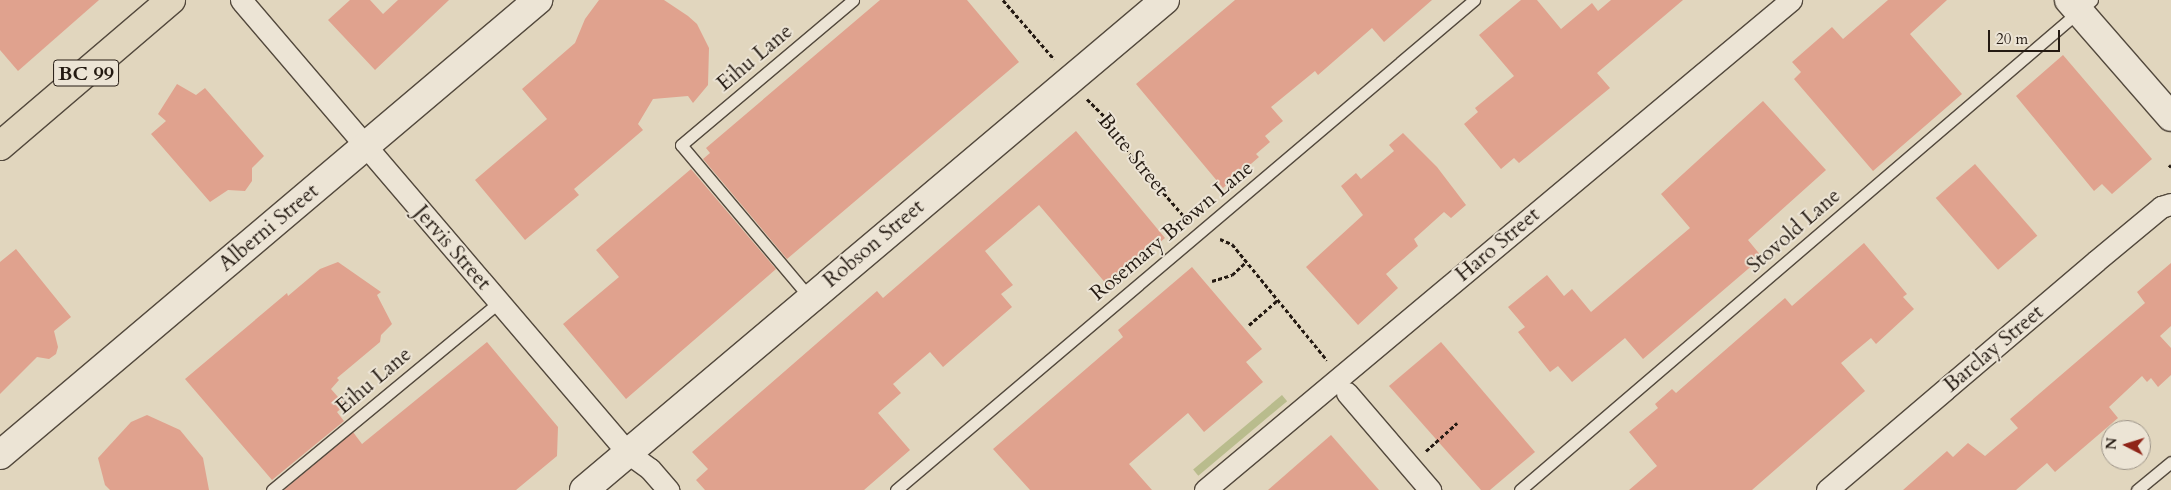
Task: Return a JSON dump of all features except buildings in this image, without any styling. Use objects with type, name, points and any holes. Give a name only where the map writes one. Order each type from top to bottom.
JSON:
[{"type":"highway","name":"BC 99","points":[[0,146],[171,0]]},
{"type":"main road","name":"Alberni Street","points":[[0,455],[538,0]]},
{"type":"main road","name":"Robson Street","points":[[584,490],[1165,0]]},
{"type":"main road","points":[[2080,4],[2171,117]]},
{"type":"street","name":"Jervis Street","points":[[241,0],[628,453],[650,469],[668,490]]},
{"type":"street","name":"Haro Street","points":[[1205,490],[1792,0]]},
{"type":"street","name":"Barclay Street","points":[[1827,490],[2166,206],[2171,189]]},
{"type":"street","points":[[1347,393],[1430,490]]},
{"type":"lane","name":"Eihu Lane","points":[[810,298],[681,145],[853,0]]},
{"type":"lane","name":"Rosemary Brown Lane","points":[[896,490],[1474,0]]},
{"type":"lane","name":"Stovold Lane","points":[[1520,490],[2080,4]]},
{"type":"lane","name":"Eihu Lane","points":[[272,490],[500,302]]},
{"type":"lane","points":[[2137,490],[2171,462]]},
{"type":"path","points":[[1003,0],[1058,65]]},
{"type":"path","name":"Bute Street","points":[[1085,96],[1104,117],[1108,129],[1187,221]]},
{"type":"path","points":[[1216,239],[1232,244],[1245,264],[1327,359]]},
{"type":"path","points":[[1212,281],[1232,275],[1245,264]]},
{"type":"path","points":[[1249,325],[1277,301]]},
{"type":"path","points":[[1409,466],[1457,423]]},
{"type":"green space","points":[[1282,395],[1287,401],[1198,476],[1193,470]]}]
